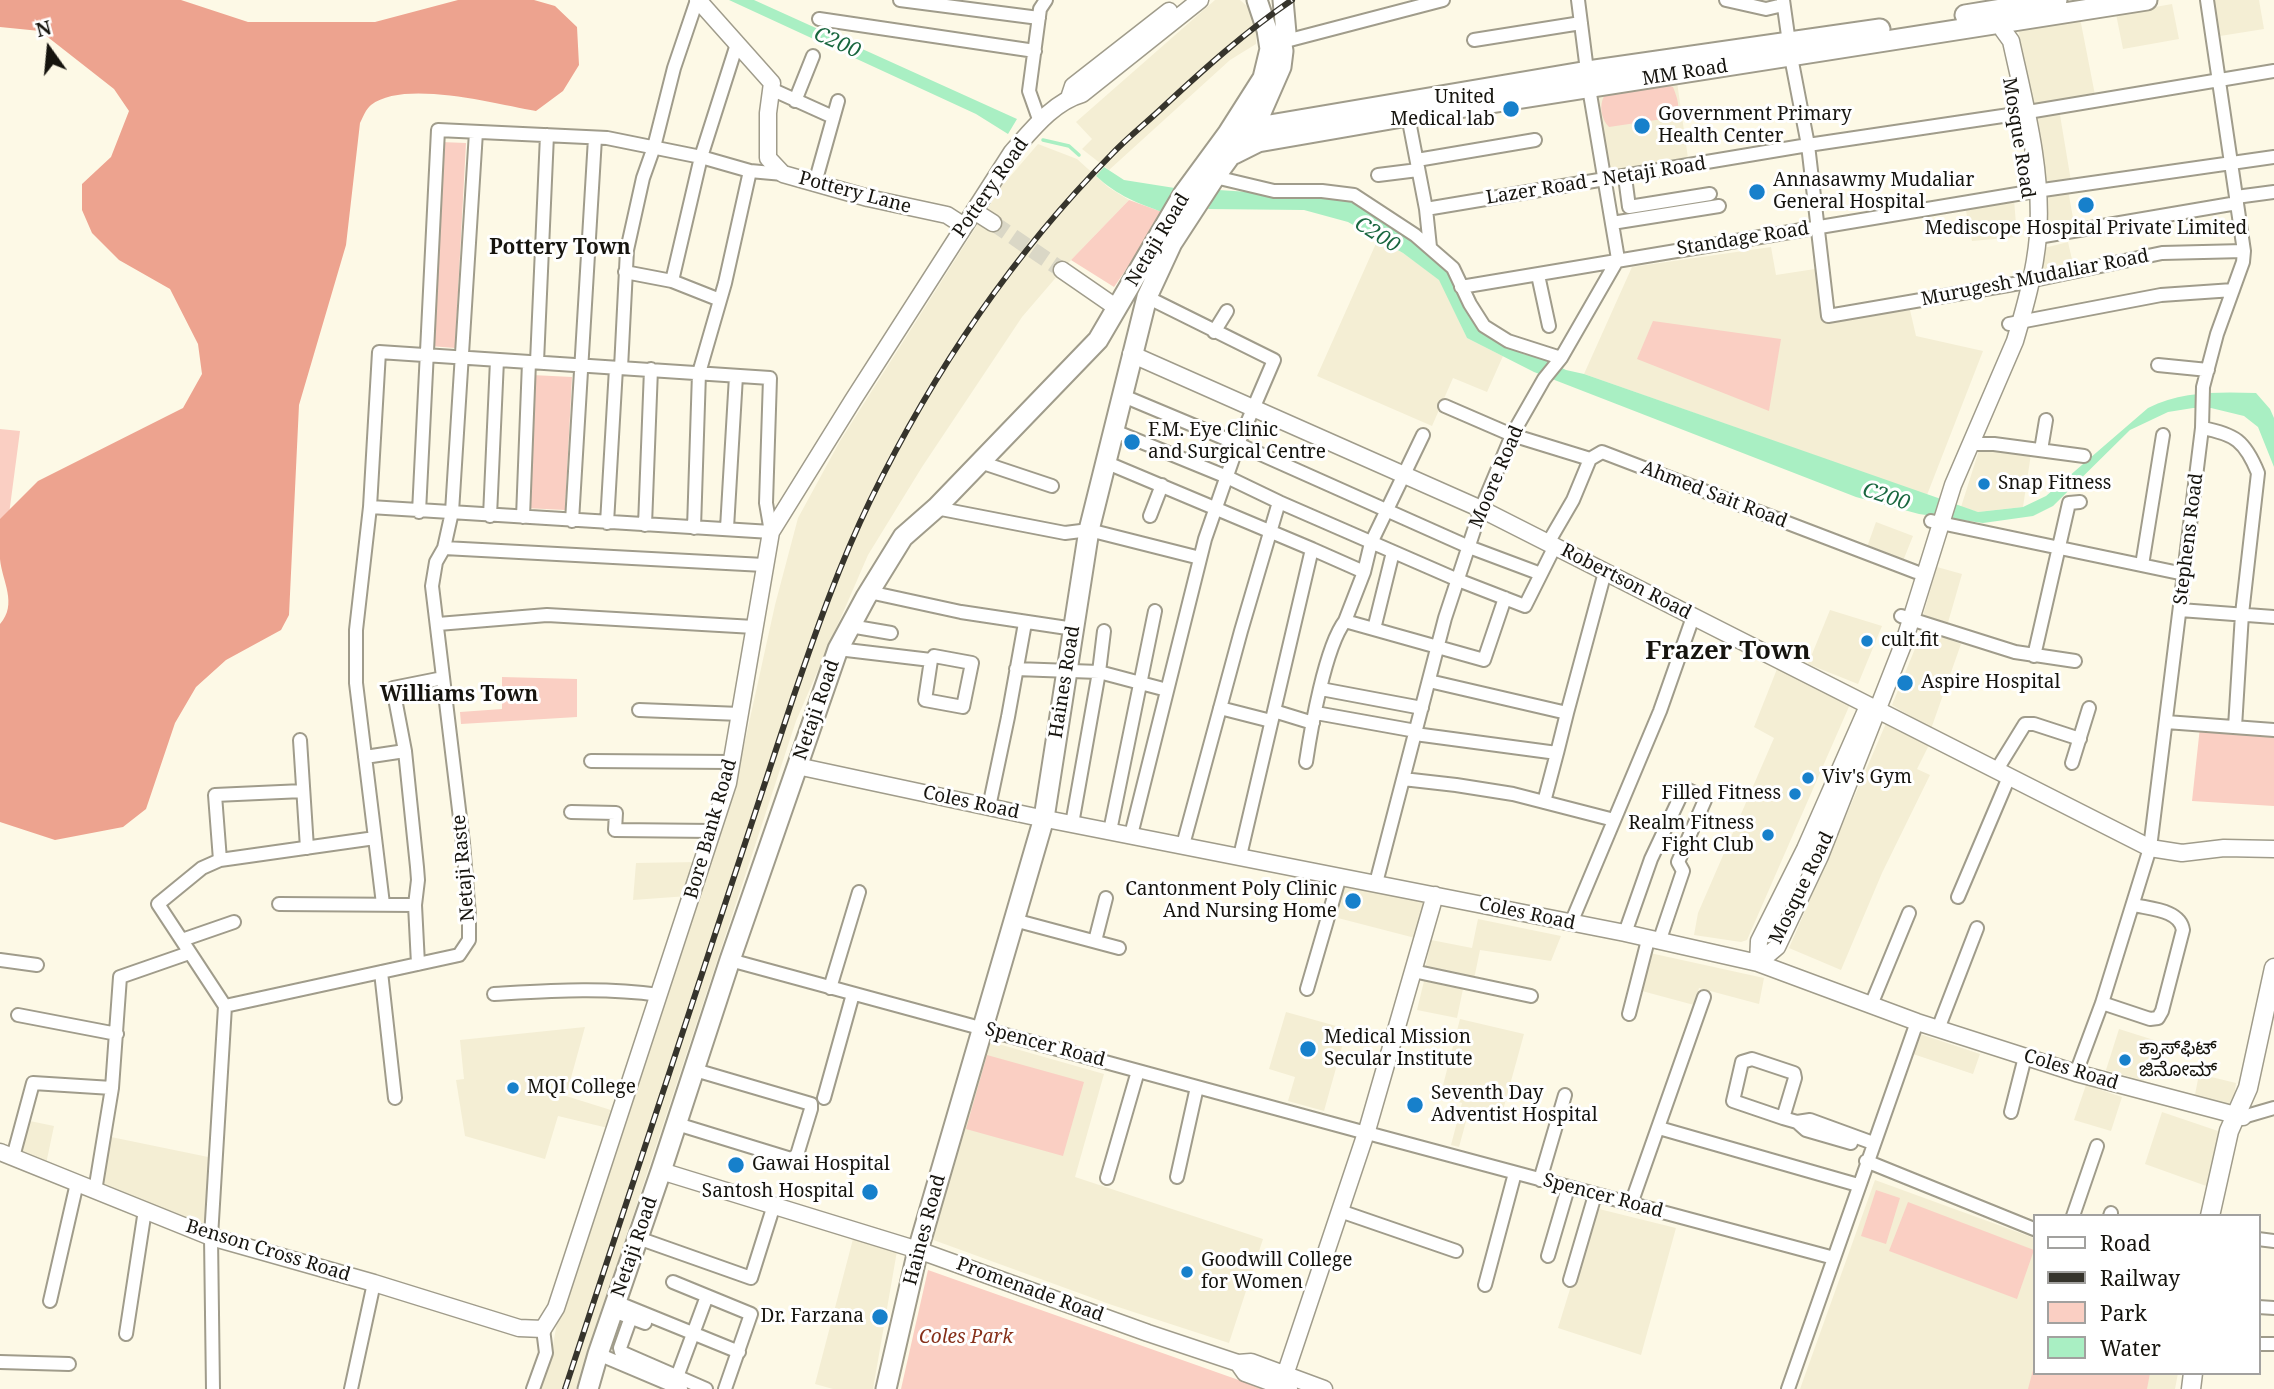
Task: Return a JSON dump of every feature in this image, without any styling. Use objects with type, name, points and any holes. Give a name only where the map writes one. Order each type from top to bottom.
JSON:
[{"type":"main road","points":[[1228,133],[1263,78],[1269,59],[1269,40],[1257,0]]},
{"type":"main road","name":"Haines Road","points":[[886,1389],[918,1250],[1044,818],[1089,530],[1131,354],[1147,297],[1191,199],[1215,177],[1260,115],[1281,67],[1282,42],[1269,0]]},
{"type":"main road","points":[[1282,42],[1286,33],[1283,0]]},
{"type":"main road","name":"MM Road","points":[[2000,15],[2057,0]]},
{"type":"main road","name":"MM Road","points":[[1228,133],[1790,50],[2000,15],[2147,0]]},
{"type":"main road","name":"MM Road","points":[[1227,159],[1258,142],[1408,116],[1589,79]]},
{"type":"main road","name":"Netaji Road","points":[[588,1389],[620,1310],[638,1238],[730,960],[838,649],[903,537],[936,508],[1098,340],[1191,199],[1228,133]]},
{"type":"main road","points":[[1098,340],[1113,341],[1131,354]]},
{"type":"main road","points":[[2210,1214],[2226,1143],[2238,1116],[2254,1091],[2270,1016],[2274,970]]},
{"type":"main road","points":[[2219,1214],[2238,1116]]},
{"type":"street","points":[[607,523],[626,250],[674,68],[698,0],[772,83],[771,89],[833,117]]},
{"type":"street","points":[[900,0],[1039,18]]},
{"type":"street","points":[[1033,129],[1030,91],[1040,9],[1046,0]]},
{"type":"street","name":"Pottery Road","points":[[1069,98],[1073,86],[1183,0]]},
{"type":"street","name":"Pottery Road","points":[[946,253],[1012,152],[1033,129],[1069,98],[1082,94],[1200,0]]},
{"type":"street","points":[[1282,42],[1443,0]]},
{"type":"street","points":[[1578,0],[1618,259]]},
{"type":"street","points":[[1727,0],[1766,9],[1783,3],[1808,145],[1816,227]]},
{"type":"street","name":"Stephens Road","points":[[2076,1073],[2102,1003],[2150,848],[2202,428],[2203,387],[2217,334],[2244,262],[2207,0]]},
{"type":"street","name":"Mosque Road","points":[[1906,617],[1916,572],[1938,515],[2015,341],[2015,323],[2038,237],[2034,192],[2021,114],[2001,42],[2000,15]]},
{"type":"street","points":[[819,19],[1035,51]]},
{"type":"street","points":[[1474,40],[1581,23]]},
{"type":"street","points":[[672,281],[701,157],[737,44]]},
{"type":"street","points":[[795,101],[813,56]]},
{"type":"street","name":"Lazer Road - Netaji Road","points":[[1426,208],[2274,71]]},
{"type":"street","name":"Pottery Lane","points":[[771,89],[768,158],[783,174],[868,198],[947,215],[964,226]]},
{"type":"street","points":[[815,183],[838,101]]},
{"type":"street","points":[[1408,116],[1426,208],[1430,247]]},
{"type":"street","points":[[419,512],[438,130],[595,138],[701,157],[750,171],[783,174]]},
{"type":"street","name":"Netaji Raste","points":[[225,1006],[459,955],[469,940],[470,915],[463,843],[432,586],[436,562],[444,548],[452,512],[476,132]]},
{"type":"street","points":[[523,517],[547,135]]},
{"type":"street","points":[[572,521],[595,138]]},
{"type":"street","points":[[1378,175],[1535,140]]},
{"type":"street","name":"Standage Road","points":[[1461,287],[2034,192],[2274,157]]},
{"type":"street","points":[[694,528],[699,373],[720,300],[750,171]]},
{"type":"street","points":[[1215,177],[1274,191],[1322,191],[1354,195],[1383,212],[1453,268],[1469,304],[1484,326],[1508,341],[1561,358]]},
{"type":"street","points":[[1625,177],[1629,207],[1710,194]]},
{"type":"street","name":"Mosque Road","points":[[2026,281],[2034,192]]},
{"type":"street","points":[[2038,237],[2274,192]]},
{"type":"street","points":[[1612,223],[1719,206]]},
{"type":"street","points":[[974,211],[993,223]]},
{"type":"street","name":"Murugesh Mudaliar Road","points":[[1816,227],[1828,316],[2026,281],[2162,253],[2244,251]]},
{"type":"street","name":"Bore Bank Road","points":[[533,1389],[546,1353],[543,1329],[556,1308],[728,782],[771,532],[946,253]]},
{"type":"street","name":"Moore Road","points":[[1376,883],[1438,647],[1481,509],[1513,435],[1618,259]]},
{"type":"street","points":[[1062,270],[1117,308]]},
{"type":"street","points":[[625,272],[672,281],[720,300]]},
{"type":"street","points":[[1538,275],[1549,326]]},
{"type":"street","points":[[2015,323],[2161,296],[2233,290]]},
{"type":"street","points":[[1131,835],[1200,558],[1238,444],[1274,360],[1147,297]]},
{"type":"street","points":[[1214,332],[1227,311]]},
{"type":"street","name":"Mosque Road","points":[[1758,963],[1777,947],[1820,856],[1906,617],[1938,515],[1943,481],[2006,337],[2015,323]]},
{"type":"street","points":[[370,507],[771,532],[766,503],[770,378],[379,352],[370,507],[356,630],[356,683],[383,904]]},
{"type":"street","name":"Robertson Road","points":[[1131,354],[1481,509],[2150,848],[2182,853],[2224,848],[2274,849]]},
{"type":"street","points":[[490,516],[497,360]]},
{"type":"street","points":[[2158,365],[2208,370]]},
{"type":"street","points":[[645,525],[651,369]]},
{"type":"street","points":[[727,528],[736,376]]},
{"type":"street","points":[[1121,395],[1469,547],[1541,574]]},
{"type":"street","name":"Ahmed Sait Road","points":[[1445,406],[1513,435],[1590,460],[1602,452],[1916,572]]},
{"type":"street","points":[[2041,450],[2046,420]]},
{"type":"street","points":[[2202,428],[2230,434],[2242,442],[2258,472],[2242,614],[2235,727]]},
{"type":"street","points":[[1112,430],[1371,543],[1525,606],[1590,460]]},
{"type":"street","points":[[1306,762],[1325,669],[1364,572],[1371,543],[1423,435]]},
{"type":"street","points":[[2142,565],[2163,435]]},
{"type":"street","points":[[1970,444],[1994,444],[2084,456]]},
{"type":"street","points":[[980,462],[1052,486]]},
{"type":"street","points":[[1105,462],[1271,530],[1364,572]]},
{"type":"street","points":[[1150,516],[1161,485]]},
{"type":"street","points":[[1183,845],[1279,502]]},
{"type":"street","points":[[2034,656],[2069,503],[2080,502]]},
{"type":"street","points":[[936,508],[1065,533],[1089,530],[1200,558]]},
{"type":"street","points":[[1938,515],[2059,548],[2184,573]]},
{"type":"street","points":[[444,548],[764,565]]},
{"type":"street","points":[[1240,856],[1312,549]]},
{"type":"street","points":[[1374,629],[1393,552]]},
{"type":"street","points":[[1544,802],[1605,572]]},
{"type":"street","points":[[869,592],[1025,623],[1074,629]]},
{"type":"street","points":[[1345,621],[1484,660],[1505,598]]},
{"type":"street","points":[[2180,610],[2274,618]]},
{"type":"street","points":[[1110,831],[1155,611]]},
{"type":"street","points":[[438,624],[547,615],[754,627]]},
{"type":"street","points":[[1570,923],[1660,711],[1693,617]]},
{"type":"street","points":[[1906,617],[2015,652],[2075,661]]},
{"type":"street","points":[[989,807],[1025,623]]},
{"type":"street","points":[[850,626],[891,633]]},
{"type":"street","points":[[1072,824],[1104,631]]},
{"type":"street","points":[[838,649],[931,660]]},
{"type":"street","points":[[934,656],[972,663],[963,707],[925,700],[931,660],[934,656]]},
{"type":"street","points":[[1016,669],[1099,672],[1167,690]]},
{"type":"street","points":[[418,964],[415,905],[418,880],[405,751],[394,688],[443,678]]},
{"type":"street","points":[[1429,681],[1567,713]]},
{"type":"street","points":[[1321,689],[1422,708]]},
{"type":"street","points":[[1220,708],[1273,716],[1314,718],[1557,753]]},
{"type":"street","points":[[2072,763],[2090,708]]},
{"type":"street","points":[[639,710],[740,714]]},
{"type":"street","points":[[2166,722],[2274,730]]},
{"type":"street","points":[[1958,897],[2003,774],[2025,724],[2034,724],[2080,739]]},
{"type":"street","points":[[300,740],[307,848]]},
{"type":"street","points":[[365,757],[405,751]]},
{"type":"street","points":[[591,761],[732,762]]},
{"type":"street","name":"Coles Road","points":[[797,766],[1072,824],[1625,933],[1758,963],[1917,1022],[2025,1057],[2238,1116]]},
{"type":"street","points":[[1403,779],[1513,794],[1614,820]]},
{"type":"street","points":[[1625,933],[1651,859],[1683,791],[1686,789],[1704,797],[1678,862],[1682,871],[1629,1014]]},
{"type":"street","points":[[219,860],[215,794],[303,791]]},
{"type":"street","points":[[570,812],[615,813],[615,830],[713,831]]},
{"type":"street","points":[[213,1389],[211,1237],[225,1006],[158,904],[202,868],[219,860],[375,838]]},
{"type":"street","points":[[1307,989],[1340,876]]},
{"type":"street","points":[[830,988],[859,892]]},
{"type":"street","points":[[1285,1385],[1365,1133],[1435,895]]},
{"type":"street","points":[[1095,941],[1106,898]]},
{"type":"street","points":[[279,904],[415,905]]},
{"type":"street","points":[[2102,1003],[2151,1019],[2158,1018],[2162,1011],[2183,930],[2182,922],[2177,916],[2134,905]]},
{"type":"street","points":[[1871,1005],[1909,914]]},
{"type":"street","points":[[1014,920],[1119,948]]},
{"type":"street","points":[[182,940],[234,922]]},
{"type":"street","points":[[1938,1029],[1977,928]]},
{"type":"street","points":[[95,1191],[111,1088],[120,977],[189,953]]},
{"type":"street","points":[[0,960],[37,965]]},
{"type":"street","name":"Spencer Road","points":[[730,960],[1834,1258]]},
{"type":"street","points":[[1413,971],[1531,996]]},
{"type":"street","points":[[381,972],[395,1098]]},
{"type":"street","points":[[494,994],[549,990],[624,990],[659,996]]},
{"type":"street","points":[[824,1098],[853,994]]},
{"type":"street","points":[[1631,1204],[1704,997]]},
{"type":"street","points":[[18,1015],[117,1034]]},
{"type":"street","points":[[1788,1389],[1917,1022]]},
{"type":"street","points":[[2011,1112],[2025,1057]]},
{"type":"street","points":[[1783,1118],[1795,1078],[1794,1073],[1752,1059],[1742,1062],[1733,1101],[1783,1118],[1797,1122],[1806,1130],[1872,1146]]},
{"type":"street","points":[[677,1124],[791,1159],[797,1156],[811,1104],[695,1070]]},
{"type":"street","points":[[1107,1178],[1138,1071]]},
{"type":"street","points":[[6,1154],[33,1083],[111,1088]]},
{"type":"street","points":[[1177,1177],[1197,1087]]},
{"type":"street","points":[[1540,1180],[1565,1095]]},
{"type":"street","points":[[2238,1116],[2274,1108]]},
{"type":"street","points":[[1659,1129],[1858,1185]]},
{"type":"street","points":[[2074,1214],[2097,1146]]},
{"type":"street","name":"Benson Cross Road","points":[[6,1154],[211,1237],[519,1328],[543,1329]]},
{"type":"street","points":[[1867,1161],[2032,1228]]},
{"type":"street","name":"Promenade Road","points":[[661,1171],[918,1250],[1238,1363],[1245,1373],[1285,1385],[1324,1389]]},
{"type":"street","points":[[1485,1285],[1515,1173]]},
{"type":"street","points":[[50,1301],[77,1183]]},
{"type":"street","points":[[1548,1256],[1568,1188]]},
{"type":"street","points":[[1570,1280],[1595,1195]]},
{"type":"street","points":[[638,1238],[751,1278],[774,1205]]},
{"type":"street","points":[[126,1334],[145,1210]]},
{"type":"street","points":[[1340,1211],[1456,1251]]},
{"type":"street","points":[[673,1282],[751,1314],[725,1389]]},
{"type":"street","points":[[351,1389],[374,1283]]},
{"type":"street","points":[[679,1383],[707,1296]]},
{"type":"street","points":[[620,1310],[738,1354]]},
{"type":"street","points":[[620,1310],[692,1336]]},
{"type":"street","points":[[620,1310],[621,1352],[679,1383]]},
{"type":"street","points":[[597,1389],[601,1355],[679,1383],[706,1389]]},
{"type":"street","points":[[0,1362],[69,1364]]},
{"type":"shaded area","points":[[0,0],[181,0],[248,22],[375,22],[458,0],[534,0],[555,6],[577,27],[579,65],[563,91],[536,111],[475,99],[405,94],[386,98],[371,105],[366,111],[360,123],[346,245],[299,405],[289,615],[281,630],[226,660],[196,687],[175,723],[146,809],[123,827],[55,840],[0,822],[0,624],[8,608],[8,592],[0,559],[0,519],[38,481],[183,408],[202,374],[198,344],[170,289],[119,260],[92,233],[82,210],[82,184],[111,157],[129,111],[114,89],[40,31],[0,27]]},
{"type":"shaded area","points":[[1215,0],[1240,0],[1248,7],[1256,27],[1256,44],[1230,60],[1109,170],[1082,149],[1092,139],[1076,122]]},
{"type":"shaded area","points":[[2214,0],[2259,0],[2264,29],[2220,36]]},
{"type":"shaded area","points":[[2172,4],[2179,39],[2123,49],[2116,14]]},
{"type":"shaded area","points":[[2080,18],[2095,95],[2032,106],[2018,28]]},
{"type":"shaded area","name":"Government Primary Health Center","points":[[1677,82],[1688,158],[1607,171],[1596,95]]},
{"type":"shaded area","points":[[2059,109],[2071,181],[2047,185],[2035,114]]},
{"type":"shaded area","points":[[1038,144],[1077,159],[1108,187],[1129,200],[1071,260],[1022,317],[922,467],[868,555],[796,721],[576,1389],[538,1389],[553,1345],[559,1311],[736,782],[775,605],[798,518],[840,441],[1002,186]]},
{"type":"shaded area","points":[[2068,190],[2075,229],[2046,234],[2048,194]]},
{"type":"shaded area","points":[[2014,199],[2017,237],[1972,241],[1965,206]]},
{"type":"shaded area","points":[[1378,239],[1403,253],[1440,280],[1467,338],[1503,356],[1487,392],[1453,378],[1432,426],[1317,376]]},
{"type":"shaded area","points":[[2068,242],[2073,264],[2042,271],[2044,248]]},
{"type":"shaded area","points":[[1771,247],[1776,275],[1815,269],[1823,321],[1910,310],[1916,336],[1983,351],[1927,495],[1584,374],[1632,267]]},
{"type":"shaded area","points":[[1980,447],[2031,454],[2023,507],[1978,512],[1961,507]]},
{"type":"shaded area","points":[[1876,522],[1913,536],[1903,561],[1867,547]]},
{"type":"shaded area","points":[[1937,567],[1962,574],[1947,626],[1922,619]]},
{"type":"shaded area","points":[[1830,610],[1882,626],[1858,684],[1808,664]]},
{"type":"shaded area","points":[[1923,629],[1961,644],[1931,729],[1892,705]]},
{"type":"shaded area","points":[[1777,669],[1851,702],[1747,940],[1741,942],[1694,935],[1698,913],[1774,738],[1754,727]]},
{"type":"shaded area","points":[[1887,721],[1931,741],[1917,769],[1930,775],[1882,873],[1841,970],[1789,948]]},
{"type":"shaded area","points":[[699,862],[688,896],[633,900],[636,863]]},
{"type":"shaded area","points":[[1344,885],[1430,904],[1419,939],[1334,917]]},
{"type":"shaded area","points":[[1478,919],[1561,936],[1551,961],[1480,950],[1474,979],[1425,970],[1431,940],[1472,948]]},
{"type":"shaded area","points":[[1650,953],[1764,978],[1759,1004],[1699,988],[1694,1005],[1642,991]]},
{"type":"shaded area","points":[[1424,981],[1463,989],[1457,1018],[1417,1010]]},
{"type":"shaded area","name":"Medical Mission Secular Institute","points":[[1286,1012],[1347,1029],[1324,1111],[1288,1101],[1295,1077],[1269,1069]]},
{"type":"shaded area","points":[[1460,1019],[1524,1034],[1500,1121],[1468,1114],[1459,1147],[1451,1145],[1462,1103],[1440,1097]]},
{"type":"shaded area","name":"MQI College","points":[[585,1027],[566,1096],[614,1111],[608,1128],[558,1116],[545,1159],[465,1136],[456,1080],[464,1079],[460,1040]]},
{"type":"shaded area","points":[[2119,1029],[2157,1041],[2144,1081],[2106,1070]]},
{"type":"shaded area","points":[[1920,1034],[1980,1054],[1973,1074],[1913,1054]]},
{"type":"shaded area","points":[[988,1041],[1104,1074],[1075,1177],[1263,1239],[1229,1343],[1112,1305],[928,1238]]},
{"type":"shaded area","points":[[2199,1074],[2236,1083],[2234,1098],[2229,1104],[2195,1095]]},
{"type":"shaded area","points":[[2086,1085],[2122,1097],[2111,1131],[2074,1120]]},
{"type":"shaded area","points":[[2162,1112],[2218,1131],[2220,1140],[2209,1187],[2145,1164]]},
{"type":"shaded area","points":[[25,1120],[54,1126],[46,1164],[19,1153]]},
{"type":"shaded area","points":[[111,1137],[213,1158],[208,1225],[101,1185]]},
{"type":"shaded area","points":[[1875,1180],[2032,1237],[2032,1375],[2178,1375],[2175,1389],[1800,1389]]},
{"type":"shaded area","points":[[1595,1208],[1676,1228],[1641,1355],[1558,1328]]},
{"type":"shaded area","points":[[853,1239],[897,1251],[873,1389],[833,1389],[815,1384]]},
{"type":"green space","points":[[1673,87],[1678,102],[1676,117],[1609,127],[1604,120],[1601,108],[1604,96]]},
{"type":"green space","points":[[441,142],[466,143],[455,348],[430,346]]},
{"type":"green space","points":[[1129,200],[1165,213],[1114,287],[1071,260]]},
{"type":"green space","points":[[1653,321],[1781,339],[1769,411],[1637,359]]},
{"type":"green space","points":[[532,375],[572,377],[565,510],[525,508]]},
{"type":"green space","points":[[0,429],[20,431],[6,537],[0,536]]},
{"type":"green space","points":[[502,677],[577,679],[577,717],[461,724],[460,712],[502,709]]},
{"type":"green space","points":[[2200,727],[2274,733],[2274,806],[2192,801]]},
{"type":"green space","points":[[987,1055],[1084,1082],[1063,1156],[966,1129]]},
{"type":"green space","points":[[1876,1190],[1900,1198],[1886,1244],[1861,1236]]},
{"type":"green space","points":[[1908,1202],[2032,1249],[2032,1256],[2017,1299],[1889,1251]]},
{"type":"green space","name":"Coles Park","points":[[928,1270],[1264,1389],[901,1389]]},
{"type":"green space","points":[[2032,1374],[2150,1375],[2147,1389],[2028,1389]]},
{"type":"water","points":[[729,0],[754,0],[1017,119],[1008,134],[976,114]]},
{"type":"water","points":[[1104,167],[1124,180],[1181,189],[1165,213],[1128,198],[1104,183],[1096,176]]},
{"type":"water","points":[[1218,190],[1344,198],[1366,207],[1438,261],[1491,336],[1523,354],[1544,359],[1566,370],[1978,512],[2023,507],[2046,496],[2148,408],[2187,396],[2256,393],[2274,418],[2274,467],[2258,427],[2244,416],[2211,408],[2193,408],[2168,412],[2130,430],[2053,506],[2033,516],[1983,523],[1919,514],[1856,497],[1534,372],[1467,338],[1439,280],[1403,253],[1348,222],[1304,210],[1208,209]]},
{"type":"waterway","name":"C200","points":[[1043,140],[1069,146],[1079,155]]},
{"type":"tunnel","points":[[993,223],[1062,270]]},
{"type":"railway","points":[[565,1389],[810,648],[848,549],[894,454],[947,362],[977,318],[1040,233],[1075,193],[1123,143],[1209,65],[1292,0]]},
{"type":"place","name":"United Medical lab","points":[[1511,109]]},
{"type":"place","name":"Government Primary Health Center","points":[[1642,126]]},
{"type":"place","name":"Annasawmy Mudaliar General Hospital","points":[[1757,192]]},
{"type":"place","name":"Mediscope Hospital Private Limited","points":[[2086,205]]},
{"type":"place","name":"F.M. Eye Clinic and Surgical Centre","points":[[1132,442]]},
{"type":"place","name":"Snap Fitness","points":[[1984,484]]},
{"type":"place","name":"cult.fit","points":[[1867,641]]},
{"type":"place","name":"Aspire Hospital","points":[[1905,683]]},
{"type":"place","name":"Viv's Gym","points":[[1808,778]]},
{"type":"place","name":"Filled Fitness","points":[[1795,794]]},
{"type":"place","name":"Realm Fitness Fight Club","points":[[1768,835]]},
{"type":"place","name":"Cantonment Poly Clinic And Nursing Home","points":[[1353,901]]},
{"type":"place","name":"Medical Mission Secular Institute","points":[[1308,1049]]},
{"type":"place","name":"ಕ್ರಾಸ್‌ಫಿಟ್ ಜಿನೋಮ್","points":[[2125,1060]]},
{"type":"place","name":"MQI College","points":[[513,1088]]},
{"type":"place","name":"Seventh Day Adventist Hospital","points":[[1415,1105]]},
{"type":"place","name":"Gawai Hospital","points":[[736,1165]]},
{"type":"place","name":"Santosh Hospital","points":[[870,1192]]},
{"type":"place","name":"Goodwill College for Women","points":[[1187,1272]]},
{"type":"place","name":"Dr. Farzana","points":[[880,1317]]},
{"type":"district","name":"Pottery Town","points":[[560,248]]},
{"type":"district","name":"Frazer Town","points":[[1728,652]]},
{"type":"district","name":"Williams Town","points":[[459,695]]}]
